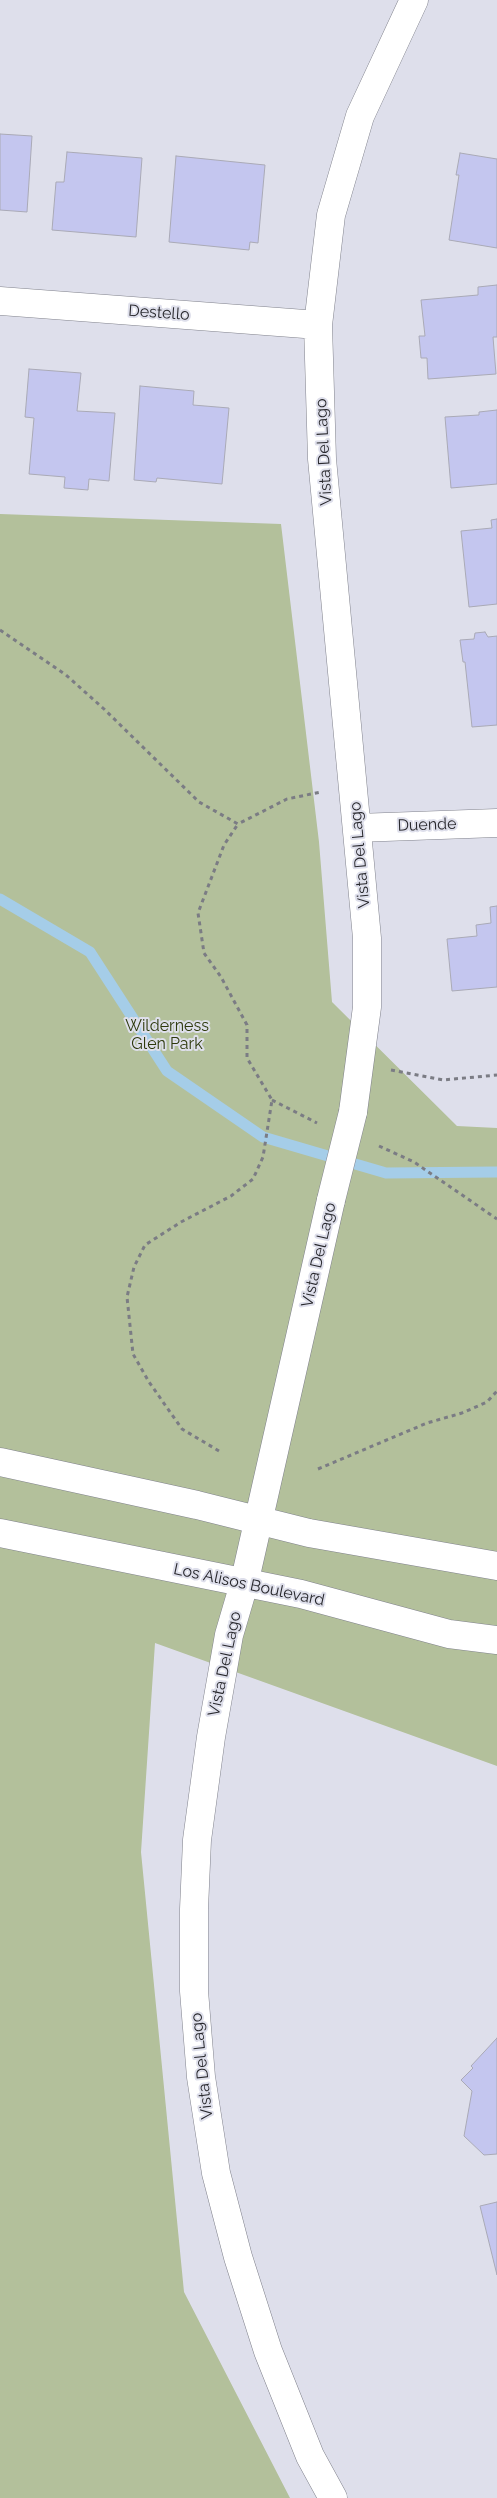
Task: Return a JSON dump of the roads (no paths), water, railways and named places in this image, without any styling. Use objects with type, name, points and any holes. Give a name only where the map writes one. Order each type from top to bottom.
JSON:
[{"type":"street","name":"Vista Del Lago","points":[[333,2498],[310,2456],[268,2351],[238,2257],[216,2173],[201,2077],[194,1992],[197,1840],[211,1738],[229,1635],[244,1584],[331,1200],[353,1112],[368,1007],[367,938],[322,459],[318,326],[331,215],[360,116],[414,0]]},
{"type":"street","name":"Destello","points":[[0,302],[318,326]]},
{"type":"street","name":"Duende","points":[[357,828],[497,823]]},
{"type":"street","points":[[0,1462],[259,1519],[309,1533],[497,1566]]},
{"type":"street","name":"Los Alisos Boulevard","points":[[0,1532],[244,1584],[301,1594],[449,1634],[497,1640]]},
{"type":"waterway","points":[[0,899],[90,952],[167,1071],[263,1137],[386,1173],[497,1172]]},
{"type":"park label","name":"Wilderness Glen Park","points":[[167,1035]]}]
